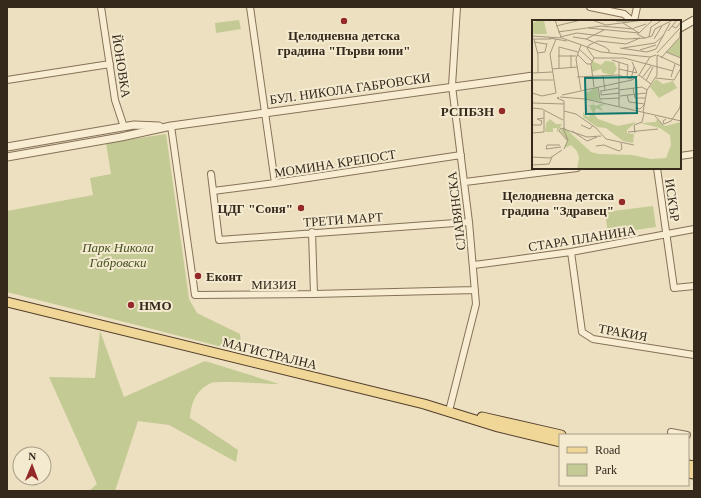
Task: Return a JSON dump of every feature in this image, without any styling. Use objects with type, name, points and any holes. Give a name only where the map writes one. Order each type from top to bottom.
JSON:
[{"type":"main road","name":"МАГИСТРАЛНА","points":[[7,302],[449,411],[498,427],[559,442]]},
{"type":"main road","name":"МАГИСТРАЛНА","points":[[7,308],[71,319]]},
{"type":"main road","name":"МАГИСТРАЛНА","points":[[462,415],[491,418],[559,435]]},
{"type":"street","name":"ЙОНОВКА","points":[[101,7],[115,100],[124,127]]},
{"type":"street","points":[[250,7],[275,183]]},
{"type":"street","name":"СЛАВЯНСКА","points":[[449,411],[474,315],[475,290],[474,265],[465,182],[452,86],[458,7]]},
{"type":"street","points":[[590,7],[624,14],[632,20]]},
{"type":"street","points":[[633,20],[637,7]]},
{"type":"street","points":[[681,27],[694,20]]},
{"type":"street","points":[[7,80],[110,64]]},
{"type":"street","name":"БУЛ. НИКОЛА ГАБРОВСКИ","points":[[7,157],[121,137],[171,126],[532,76]]},
{"type":"street","name":"БУЛ. НИКОЛА ГАБРОВСКИ","points":[[7,147],[134,125],[171,126]]},
{"type":"street","name":"МИЗИЯ","points":[[171,126],[195,295],[475,290]]},
{"type":"street","points":[[681,156],[694,154]]},
{"type":"street","name":"МОМИНА КРЕПОСТ","points":[[213,191],[461,155]]},
{"type":"street","points":[[465,182],[568,169]]},
{"type":"street","name":"ИСКЪР","points":[[657,169],[674,288],[694,286]]},
{"type":"street","points":[[211,174],[213,191]]},
{"type":"street","name":"ТРЕТИ МАРТ","points":[[213,191],[219,240],[312,232],[469,222]]},
{"type":"street","name":"СТАРА ПЛАНИНА","points":[[474,265],[571,252],[694,229]]},
{"type":"street","points":[[312,232],[314,294]]},
{"type":"street","name":"ТРАКИЯ","points":[[571,252],[582,332],[593,339],[694,354]]},
{"type":"street","points":[[671,432],[682,434]]},
{"type":"green space","points":[[239,20],[241,29],[216,33],[215,23]]},
{"type":"green space","name":"Парк Никола Габровски","points":[[166,134],[189,299],[197,313],[240,334],[242,352],[7,292],[7,211],[93,195],[90,178],[111,174],[106,143]]},
{"type":"green space","points":[[653,206],[656,227],[608,234],[605,212]]},
{"type":"green space","points":[[100,331],[124,397],[205,361],[279,384],[215,382],[202,389],[195,398],[190,418],[238,450],[236,462],[169,425],[138,421],[115,491],[89,491],[97,484],[49,377],[95,378]]},
{"type":"place","name":"Целодневна детска градина \"Първи юни\"","points":[[344,21]]},
{"type":"place","name":"РСПБЗН","points":[[502,111]]},
{"type":"place","name":"Целодневна детска градина \"Здравец\"","points":[[622,202]]},
{"type":"place","name":"ЦДГ \"Соня\"","points":[[301,208]]},
{"type":"place","name":"Еконт","points":[[198,276]]},
{"type":"place","name":"HMO","points":[[131,305]]}]
